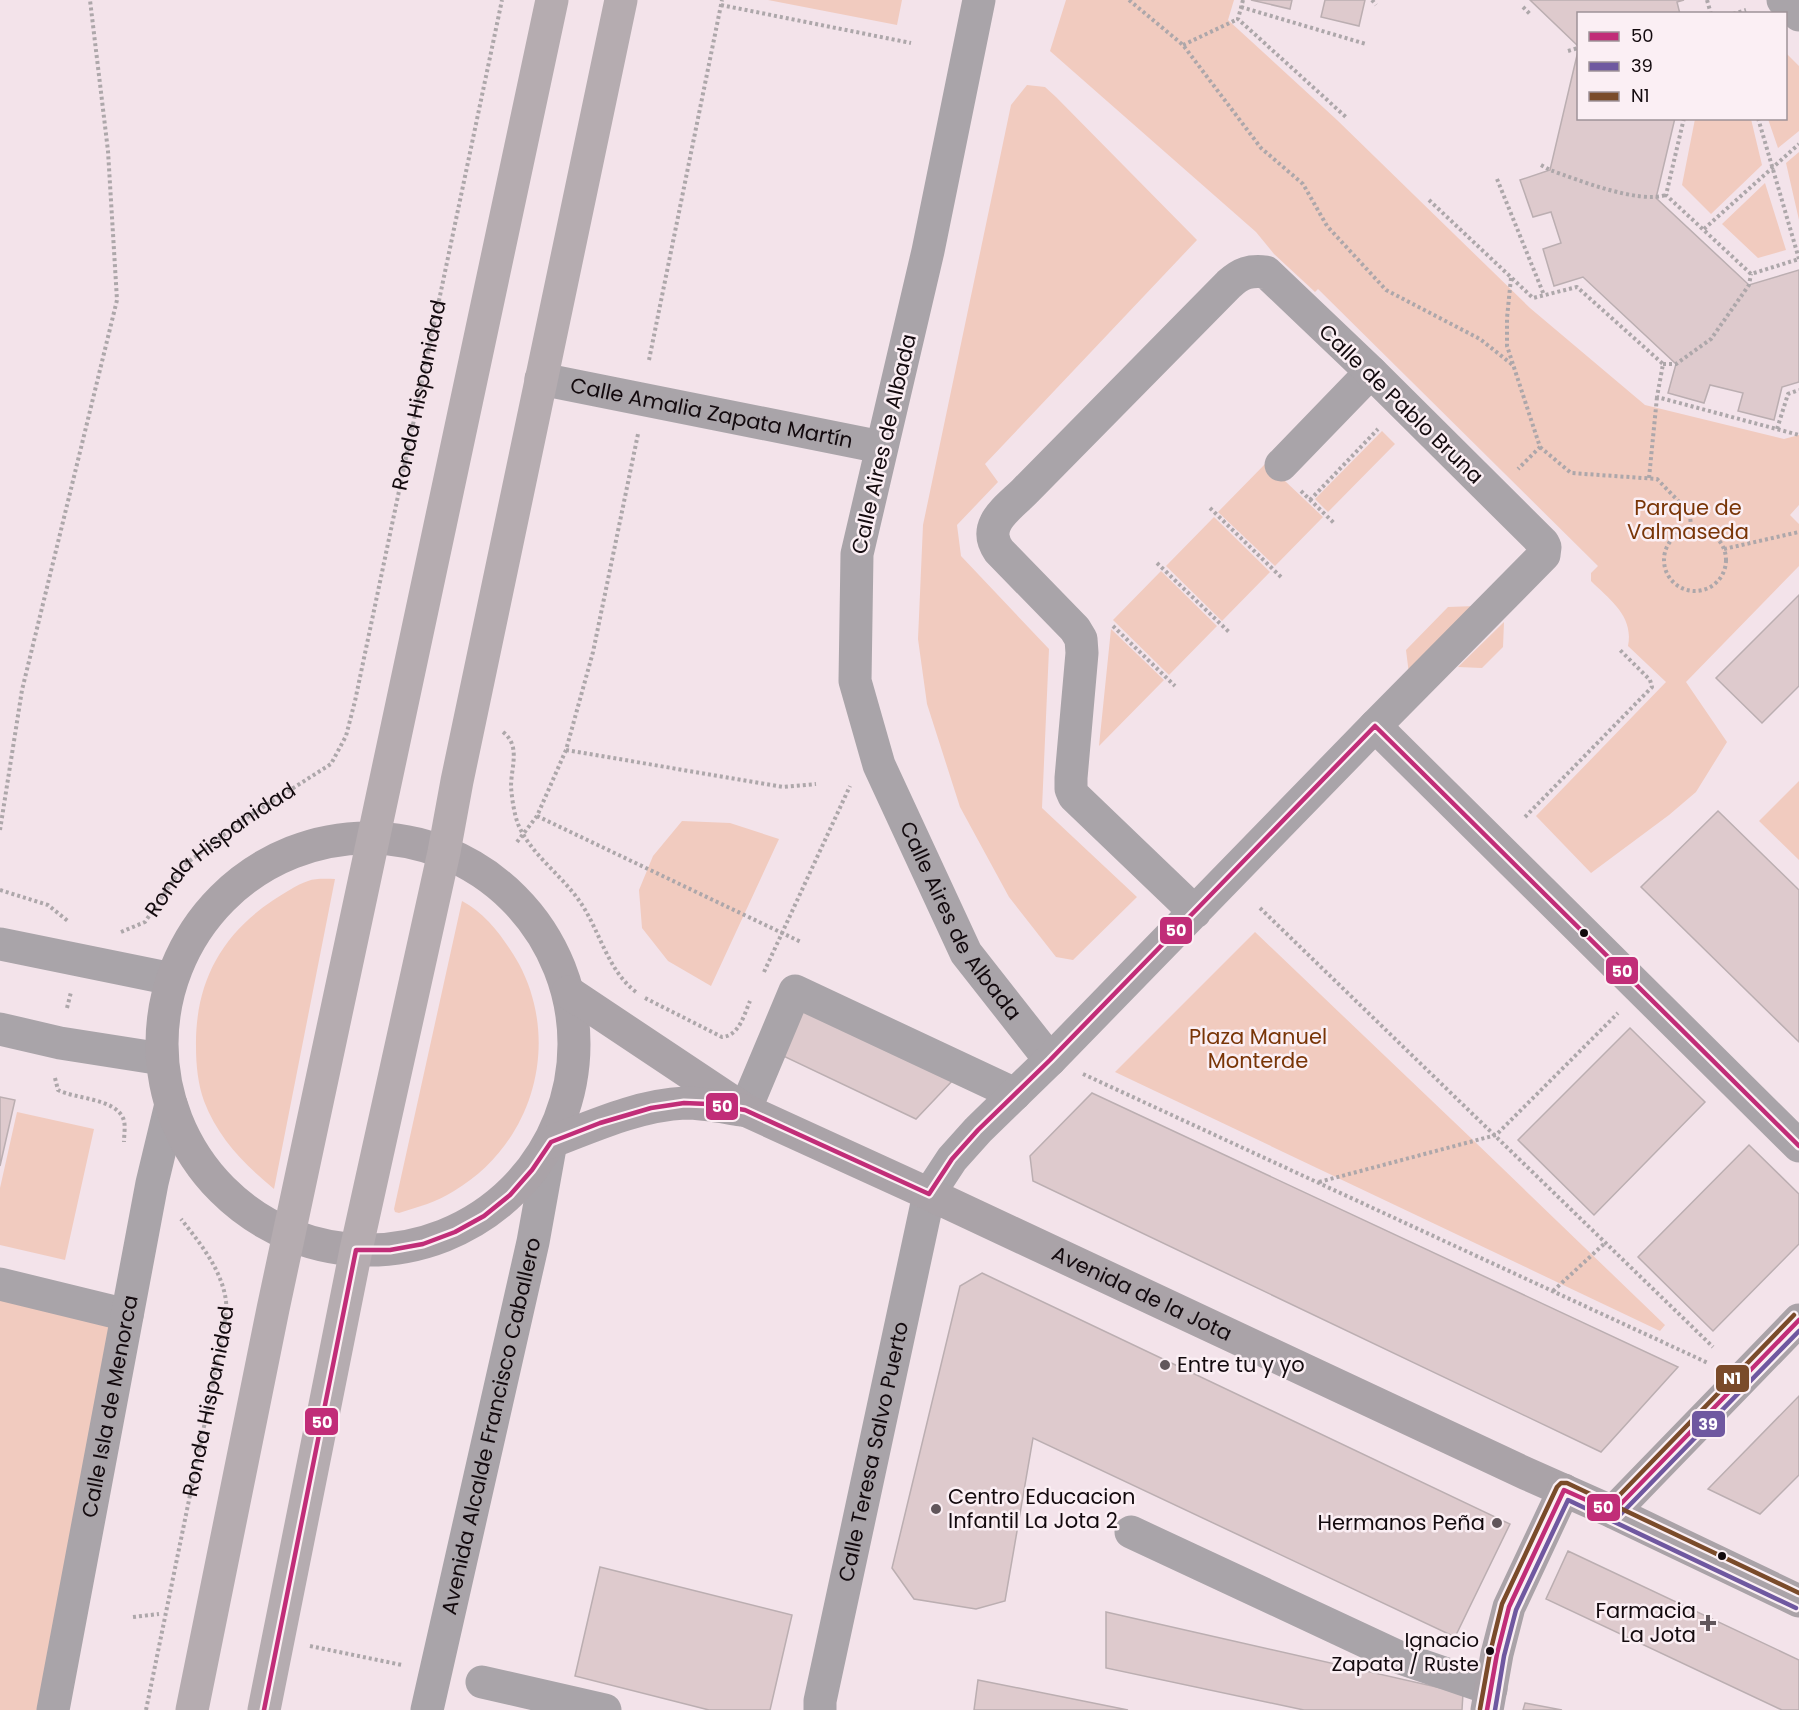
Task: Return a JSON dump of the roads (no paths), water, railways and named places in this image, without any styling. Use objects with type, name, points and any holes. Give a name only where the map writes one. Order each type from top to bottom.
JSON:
[{"type":"highway","points":[[192,1710],[289,1235],[552,0]]},
{"type":"highway","points":[[264,1710],[356,1250],[444,852],[621,0]]},
{"type":"street","name":"Calle Aires de Albada","points":[[979,0],[928,251],[881,447],[858,555],[855,681],[879,765],[966,953],[1050,1060]]},
{"type":"street","points":[[1784,0],[1799,15]]},
{"type":"street","name":"Calle de Pablo Bruna","points":[[1195,912],[1074,796],[1071,789],[1082,653],[1081,639],[1075,628],[999,551],[992,536],[995,522],[1229,284],[1244,273],[1254,270],[1266,272],[1371,372],[1545,547],[1545,555],[1376,726]]},
{"type":"street","points":[[1281,465],[1371,372]]},
{"type":"street","name":"Calle Amalia Zapata Martín","points":[[541,379],[881,447]]},
{"type":"street","points":[[929,1194],[959,1151],[1376,726],[1799,1146]]},
{"type":"street","points":[[375,838],[410,842],[444,852],[474,867],[502,887],[526,912],[546,939],[560,968],[568,992],[575,1041],[573,1072],[562,1118],[551,1142],[532,1170],[510,1195],[484,1216],[464,1227],[423,1244],[390,1250],[356,1250],[322,1246],[289,1235],[255,1217],[225,1193],[200,1164],[181,1130],[171,1104],[162,1059],[163,1018],[172,979],[187,944],[208,912],[250,875],[300,849],[337,840],[375,838]]},
{"type":"street","points":[[0,944],[81,946],[172,979]]},
{"type":"street","points":[[745,1110],[795,991],[1015,1094]]},
{"type":"street","name":"Avenida de la Jota","points":[[568,992],[745,1110],[1613,1512],[1799,1601]]},
{"type":"street","points":[[0,1029],[60,1042],[162,1059]]},
{"type":"street","name":"Avenida de la Jota","points":[[551,1142],[600,1123],[651,1108],[684,1103],[745,1110]]},
{"type":"street","name":"Calle Isla de Menorca","points":[[52,1710],[152,1183],[171,1104]]},
{"type":"street","name":"Avenida Alcalde Francisco Caballero","points":[[427,1710],[533,1242],[551,1142]]},
{"type":"street","name":"Calle Teresa Salvo Puerto","points":[[820,1710],[822,1689],[929,1194]]},
{"type":"street","points":[[0,1284],[128,1315]]},
{"type":"street","points":[[1613,1512],[1799,1320]]},
{"type":"street","points":[[1131,1532],[1489,1700],[1509,1608],[1564,1490]]},
{"type":"street","points":[[482,1682],[605,1710]]},
{"type":"place","name":"Entre tu y yo","points":[[1165,1365]]},
{"type":"place","name":"Centro Educacion Infantil La Jota 2","points":[[936,1509]]},
{"type":"place","name":"Hermanos Peña","points":[[1497,1523]]},
{"type":"place","name":"Farmacia La Jota","points":[[1708,1623]]},
{"type":"place","name":"Ignacio Zapata / Ruste","points":[[1490,1651]]},
{"type":"park label","name":"Parque de Valmaseda","points":[[1688,520]]},
{"type":"park label","name":"Plaza Manuel Monterde","points":[[1258,1049]]}]
